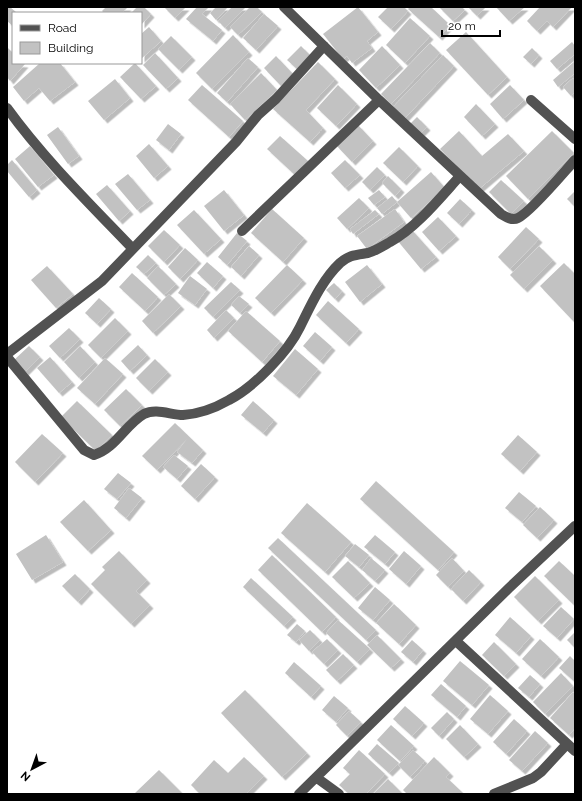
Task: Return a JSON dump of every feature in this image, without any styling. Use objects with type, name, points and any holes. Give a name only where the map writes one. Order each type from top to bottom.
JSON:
[{"type":"street","points":[[284,7],[379,100],[501,214],[513,219],[518,218],[529,210],[575,160]]},
{"type":"street","points":[[324,46],[310,64],[271,104],[258,115],[236,142],[102,281],[7,356],[84,450],[94,456],[103,452],[133,422],[146,413],[156,412],[183,415],[198,413],[230,400],[283,352],[300,328],[328,276],[336,267],[346,258],[357,253],[368,252],[391,242],[422,216],[460,176]]},
{"type":"street","points":[[242,230],[379,100]]},
{"type":"street","points":[[531,100],[575,139]]},
{"type":"street","points":[[7,108],[27,137],[49,162],[133,249]]},
{"type":"street","points":[[299,794],[509,588],[575,526]]},
{"type":"street","points":[[456,641],[575,751]]},
{"type":"street","points":[[494,794],[537,775],[567,744]]},
{"type":"street","points":[[317,778],[339,794]]},
{"type":"building","points":[[7,7],[10,7],[16,12],[12,12],[12,25],[7,21]]},
{"type":"building","points":[[106,7],[128,7],[123,12],[102,11]]},
{"type":"building","points":[[137,7],[144,7],[151,14],[142,24],[142,12],[132,12]]},
{"type":"building","points":[[164,7],[186,7],[175,18]]},
{"type":"building","points":[[197,7],[209,7],[202,14],[222,30],[213,41],[186,19]]},
{"type":"building","points":[[216,7],[228,7],[216,20],[210,13]]},
{"type":"building","points":[[232,7],[246,7],[225,28],[218,21]]},
{"type":"building","points":[[250,7],[257,7],[262,12],[238,35],[230,27]]},
{"type":"building","points":[[358,7],[378,32],[367,41],[372,48],[352,63],[347,56],[343,59],[323,34]]},
{"type":"building","points":[[388,7],[404,7],[408,11],[391,29],[378,17]]},
{"type":"building","points":[[410,7],[431,7],[450,25],[439,37],[408,9]]},
{"type":"building","points":[[439,7],[462,7],[465,10],[453,21]]},
{"type":"building","points":[[468,7],[486,7],[477,16]]},
{"type":"building","points":[[496,7],[525,7],[509,21]]},
{"type":"building","points":[[540,7],[572,7],[553,27],[547,21],[537,31],[527,21]]},
{"type":"building","points":[[264,14],[278,26],[256,50],[243,38]]},
{"type":"building","points":[[410,18],[430,36],[405,63],[386,45]]},
{"type":"building","points":[[149,27],[161,41],[142,58],[142,33]]},
{"type":"building","points":[[466,32],[507,77],[488,95],[446,50]]},
{"type":"building","points":[[233,35],[249,52],[212,89],[196,73]]},
{"type":"building","points":[[171,36],[192,57],[179,70],[158,49]]},
{"type":"building","points":[[572,42],[575,46],[575,54],[557,69],[550,61]]},
{"type":"building","points":[[430,43],[440,53],[391,104],[381,94]]},
{"type":"building","points":[[301,46],[310,55],[297,69],[287,60]]},
{"type":"building","points":[[382,46],[400,65],[376,88],[359,70]]},
{"type":"building","points":[[7,47],[12,52],[12,64],[25,64],[10,81],[7,77]]},
{"type":"building","points":[[532,48],[539,55],[531,64],[523,57]]},
{"type":"building","points":[[155,53],[178,78],[166,89],[143,65]]},
{"type":"building","points":[[443,55],[454,66],[405,118],[393,107]]},
{"type":"building","points":[[276,56],[293,74],[281,86],[264,68]]},
{"type":"building","points":[[248,58],[258,67],[227,102],[217,93]]},
{"type":"building","points":[[575,61],[575,73],[558,87],[553,80]]},
{"type":"building","points":[[318,62],[335,79],[306,110],[323,128],[310,142],[273,109]]},
{"type":"building","points":[[39,64],[61,64],[75,82],[50,101],[39,88],[24,101],[13,87]]},
{"type":"building","points":[[134,64],[136,64],[156,86],[141,99],[120,77]]},
{"type":"building","points":[[261,73],[277,90],[245,120],[230,104]]},
{"type":"building","points":[[573,78],[575,80],[575,92],[571,96],[563,87]]},
{"type":"building","points":[[115,79],[130,98],[104,120],[88,101]]},
{"type":"building","points":[[202,85],[243,121],[229,137],[188,100]]},
{"type":"building","points":[[338,85],[357,104],[336,126],[317,108]]},
{"type":"building","points":[[510,85],[524,100],[503,119],[490,104]]},
{"type":"building","points":[[476,104],[495,124],[482,136],[464,117]]},
{"type":"building","points":[[417,117],[427,127],[419,135],[409,125]]},
{"type":"building","points":[[168,124],[181,134],[169,150],[156,140]]},
{"type":"building","points":[[358,125],[373,141],[352,162],[336,145]]},
{"type":"building","points":[[58,127],[79,156],[68,164],[47,135]]},
{"type":"building","points":[[459,131],[482,156],[508,134],[524,151],[479,189],[440,149]]},
{"type":"building","points":[[552,131],[574,153],[528,199],[506,176]]},
{"type":"building","points":[[280,136],[308,161],[295,175],[267,149]]},
{"type":"building","points":[[149,144],[168,166],[154,178],[136,156]]},
{"type":"building","points":[[30,146],[54,175],[38,187],[15,159]]},
{"type":"building","points":[[399,147],[418,166],[403,182],[383,163]]},
{"type":"building","points":[[12,160],[37,190],[29,197],[7,171],[7,165]]},
{"type":"building","points":[[345,160],[360,175],[345,188],[331,173]]},
{"type":"building","points":[[377,167],[385,175],[370,190],[362,182]]},
{"type":"building","points":[[431,172],[445,188],[411,218],[397,202]]},
{"type":"building","points":[[128,174],[150,200],[137,210],[115,184]]},
{"type":"building","points":[[388,176],[401,189],[395,196],[382,183]]},
{"type":"building","points":[[501,180],[524,201],[511,214],[489,192]]},
{"type":"building","points":[[107,185],[130,211],[119,221],[96,194]]},
{"type":"building","points":[[224,190],[244,215],[224,231],[204,206]]},
{"type":"building","points":[[379,190],[385,197],[374,205],[368,198]]},
{"type":"building","points":[[575,191],[575,207],[567,199]]},
{"type":"building","points":[[392,196],[397,202],[382,214],[377,208]]},
{"type":"building","points":[[359,198],[369,208],[347,229],[337,218]]},
{"type":"building","points":[[460,199],[472,210],[459,224],[447,213]]},
{"type":"building","points":[[272,209],[304,238],[283,262],[251,233]]},
{"type":"building","points":[[395,209],[404,222],[367,249],[357,236]]},
{"type":"building","points":[[194,210],[221,239],[204,254],[177,225]]},
{"type":"building","points":[[375,210],[379,214],[353,234],[350,229]]},
{"type":"building","points":[[438,217],[456,236],[439,251],[422,232]]},
{"type":"building","points":[[526,227],[539,239],[510,269],[498,257]]},
{"type":"building","points":[[411,229],[436,257],[421,269],[397,240]]},
{"type":"building","points":[[164,230],[180,245],[164,262],[148,246]]},
{"type":"building","points":[[237,233],[247,241],[227,265],[218,257]]},
{"type":"building","points":[[249,246],[259,255],[241,276],[231,267]]},
{"type":"building","points":[[539,246],[553,260],[524,289],[510,275]]},
{"type":"building","points":[[185,248],[198,260],[180,279],[168,267]]},
{"type":"building","points":[[148,255],[156,263],[144,274],[136,267]]},
{"type":"building","points":[[207,262],[223,276],[213,288],[197,273]]},
{"type":"building","points":[[564,263],[575,274],[575,323],[540,286]]},
{"type":"building","points":[[287,265],[303,280],[271,313],[255,298]]},
{"type":"building","points":[[367,265],[382,284],[360,302],[345,282]]},
{"type":"building","points":[[47,266],[73,294],[56,308],[31,280]]},
{"type":"building","points":[[158,266],[176,284],[164,295],[147,278]]},
{"type":"building","points":[[132,273],[158,297],[145,311],[119,287]]},
{"type":"building","points":[[190,276],[207,289],[195,305],[178,293]]},
{"type":"building","points":[[231,282],[240,290],[213,317],[204,308]]},
{"type":"building","points":[[334,283],[342,291],[335,299],[326,290]]},
{"type":"building","points":[[169,294],[181,306],[153,333],[142,321]]},
{"type":"building","points":[[239,296],[249,304],[240,313],[231,305]]},
{"type":"building","points":[[99,298],[111,309],[97,324],[85,313]]},
{"type":"building","points":[[328,301],[359,329],[346,343],[316,315]]},
{"type":"building","points":[[226,310],[234,318],[214,338],[207,330]]},
{"type":"building","points":[[246,311],[280,341],[262,362],[228,331]]},
{"type":"building","points":[[115,318],[128,331],[101,358],[88,345]]},
{"type":"building","points":[[69,328],[80,339],[60,358],[49,346]]},
{"type":"building","points":[[315,332],[332,347],[320,361],[303,346]]},
{"type":"building","points":[[138,345],[147,355],[130,371],[121,361]]},
{"type":"building","points":[[29,346],[40,357],[25,372],[14,360]]},
{"type":"building","points":[[80,346],[95,362],[79,378],[64,362]]},
{"type":"building","points":[[295,349],[318,369],[296,395],[273,376]]},
{"type":"building","points":[[50,357],[72,382],[59,393],[37,368]]},
{"type":"building","points":[[105,358],[123,374],[95,404],[77,388]]},
{"type":"building","points":[[155,359],[168,372],[149,391],[136,378]]},
{"type":"building","points":[[126,389],[142,405],[120,426],[104,410]]},
{"type":"building","points":[[77,401],[112,435],[96,451],[61,417]]},
{"type":"building","points":[[253,401],[274,420],[263,433],[241,415]]},
{"type":"building","points":[[175,423],[203,450],[192,463],[177,452],[187,439],[157,470],[142,456]]},
{"type":"building","points":[[42,434],[63,453],[35,482],[15,462]]},
{"type":"building","points":[[518,435],[537,452],[520,471],[501,454]]},
{"type":"building","points":[[174,455],[188,466],[177,479],[163,467]]},
{"type":"building","points":[[201,464],[215,477],[195,499],[181,486]]},
{"type":"building","points":[[118,473],[131,483],[117,499],[104,489]]},
{"type":"building","points":[[376,481],[454,552],[438,570],[360,499]]},
{"type":"building","points":[[129,488],[142,498],[126,518],[114,508]]},
{"type":"building","points":[[519,492],[536,506],[522,522],[505,508]]},
{"type":"building","points":[[84,500],[111,530],[88,551],[60,522]]},
{"type":"building","points":[[307,503],[351,542],[325,572],[281,533]]},
{"type":"building","points":[[540,507],[554,520],[537,538],[523,525]]},
{"type":"building","points":[[46,535],[63,562],[32,580],[16,554]]},
{"type":"building","points":[[375,535],[395,552],[385,564],[364,547]]},
{"type":"building","points":[[278,538],[376,630],[366,640],[268,548]]},
{"type":"building","points":[[355,544],[369,555],[359,567],[345,556]]},
{"type":"building","points":[[119,551],[147,580],[136,591],[150,605],[131,624],[91,584],[105,570],[102,567]]},
{"type":"building","points":[[404,551],[421,566],[406,584],[389,569]]},
{"type":"building","points":[[272,555],[336,617],[322,632],[258,570]]},
{"type":"building","points":[[371,558],[385,570],[375,581],[362,570]]},
{"type":"building","points":[[452,558],[464,571],[448,587],[436,575]]},
{"type":"building","points":[[348,561],[370,583],[354,598],[332,577]]},
{"type":"building","points":[[559,561],[575,576],[575,606],[544,576]]},
{"type":"building","points":[[469,570],[481,582],[463,601],[451,589]]},
{"type":"building","points":[[75,574],[90,589],[78,602],[62,586]]},
{"type":"building","points":[[535,576],[559,600],[538,621],[514,597]]},
{"type":"building","points":[[251,578],[293,617],[284,626],[243,587]]},
{"type":"building","points":[[375,587],[390,600],[373,620],[358,608]]},
{"type":"building","points":[[394,604],[416,625],[399,644],[376,623]]},
{"type":"building","points":[[561,607],[574,619],[557,638],[543,626]]},
{"type":"building","points":[[510,617],[531,636],[516,653],[495,635]]},
{"type":"building","points":[[338,620],[370,649],[357,662],[326,633]]},
{"type":"building","points":[[297,624],[305,631],[296,642],[287,635]]},
{"type":"building","points":[[310,630],[320,640],[309,651],[299,640]]},
{"type":"building","points":[[575,632],[575,648],[567,640]]},
{"type":"building","points":[[377,635],[401,659],[391,668],[367,645]]},
{"type":"building","points":[[327,639],[338,650],[324,664],[312,652]]},
{"type":"building","points":[[540,639],[559,657],[541,676],[522,659]]},
{"type":"building","points":[[412,640],[423,650],[413,662],[401,652]]},
{"type":"building","points":[[494,642],[516,664],[504,676],[482,655]]},
{"type":"building","points":[[343,654],[354,665],[337,681],[326,670]]},
{"type":"building","points":[[570,656],[575,661],[575,682],[559,668]]},
{"type":"building","points":[[460,661],[489,685],[472,705],[443,681]]},
{"type":"building","points":[[294,662],[321,686],[311,697],[285,673]]},
{"type":"building","points":[[561,673],[573,686],[545,714],[533,702]]},
{"type":"building","points":[[530,675],[540,684],[529,697],[518,688]]},
{"type":"building","points":[[441,684],[466,706],[457,717],[431,695]]},
{"type":"building","points":[[245,690],[307,753],[282,777],[221,713]]},
{"type":"building","points":[[573,692],[575,694],[575,728],[569,735],[550,718]]},
{"type":"building","points":[[490,695],[508,711],[488,734],[470,719]]},
{"type":"building","points":[[334,696],[348,708],[336,722],[322,710]]},
{"type":"building","points":[[405,706],[424,723],[412,736],[393,719]]},
{"type":"building","points":[[349,711],[361,722],[347,736],[336,725]]},
{"type":"building","points":[[447,712],[454,719],[439,736],[431,728]]},
{"type":"building","points":[[514,719],[527,731],[506,754],[493,742]]},
{"type":"building","points":[[391,725],[414,746],[400,761],[377,740]]},
{"type":"building","points":[[460,725],[478,744],[464,757],[446,739]]},
{"type":"building","points":[[535,731],[548,743],[522,771],[509,760]]},
{"type":"building","points":[[377,744],[399,763],[389,773],[368,754]]},
{"type":"building","points":[[359,750],[385,774],[366,794],[349,794],[339,785],[350,774],[343,768]]},
{"type":"building","points":[[413,750],[425,761],[410,777],[398,765]]},
{"type":"building","points":[[244,757],[264,776],[246,794],[200,794],[191,785],[214,760],[228,773]]},
{"type":"building","points":[[434,757],[450,773],[446,777],[463,793],[462,794],[407,794],[403,790]]},
{"type":"building","points":[[159,770],[183,794],[135,793]]},
{"type":"building","points":[[388,779],[403,794],[373,794]]}]
